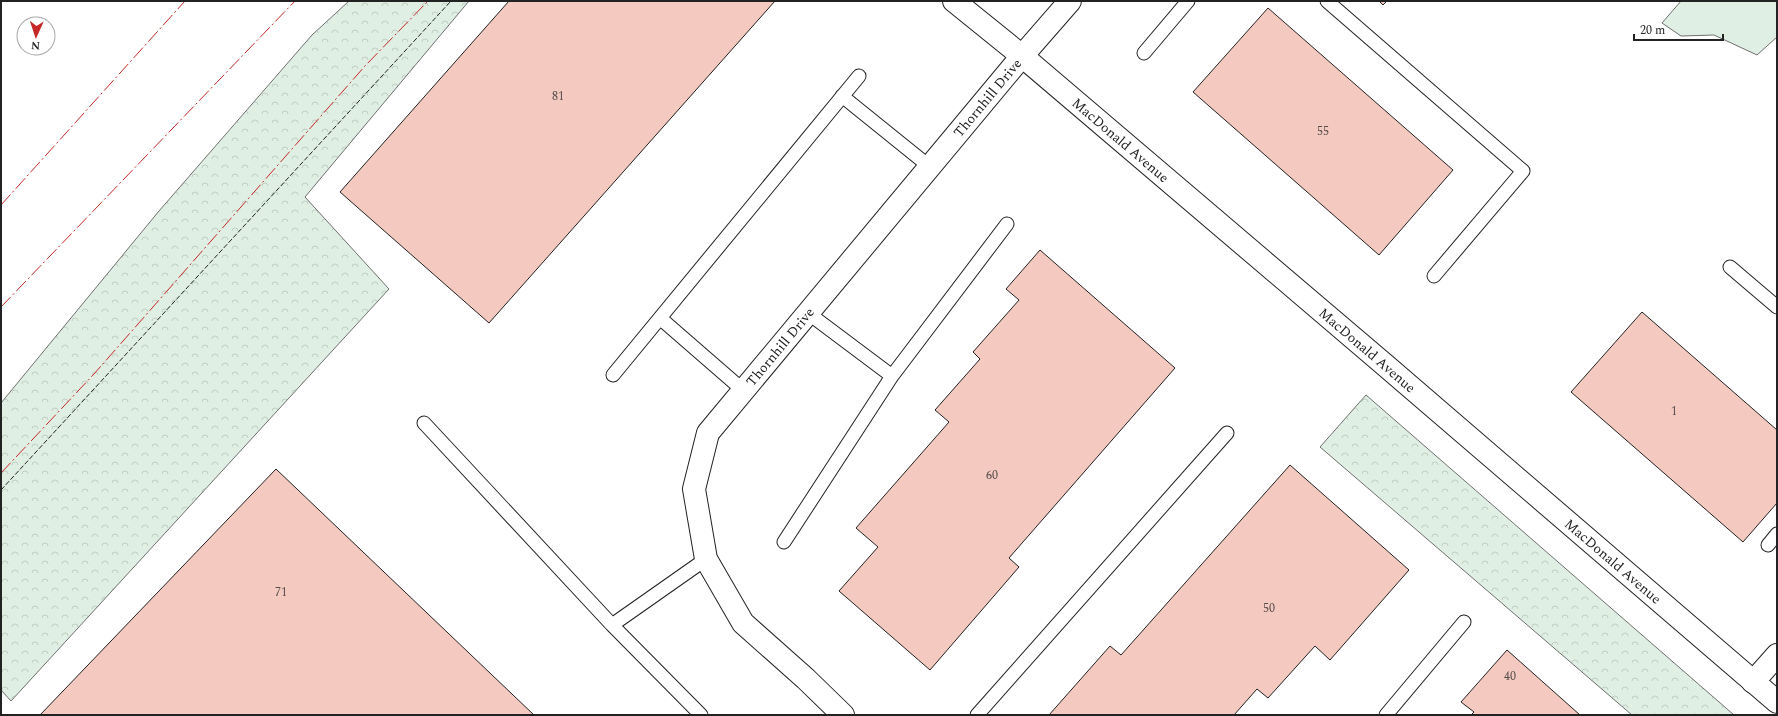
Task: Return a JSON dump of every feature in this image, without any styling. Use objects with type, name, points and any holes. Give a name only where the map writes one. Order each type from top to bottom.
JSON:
[{"type":"street","name":"MacDonald Avenue","points":[[954,1],[1022,56],[1777,702]]},
{"type":"street","name":"Thornhill Drive","points":[[843,715],[806,679],[743,623],[706,560],[694,489],[708,433],[1022,56],[1070,1]]},
{"type":"street","points":[[1753,682],[1777,655]]},
{"type":"lane","points":[[1144,53],[1188,1]]},
{"type":"lane","points":[[1327,1],[1523,171],[1434,276]]},
{"type":"lane","points":[[613,375],[859,76]]},
{"type":"lane","points":[[842,96],[930,167]]},
{"type":"lane","points":[[784,542],[892,376],[1007,224]]},
{"type":"lane","points":[[1730,267],[1777,307]]},
{"type":"lane","points":[[808,313],[892,376]]},
{"type":"lane","points":[[660,318],[744,391]]},
{"type":"lane","points":[[424,423],[612,625],[701,715]]},
{"type":"lane","points":[[977,715],[1227,433]]},
{"type":"lane","points":[[1768,545],[1777,534]]},
{"type":"lane","points":[[612,625],[706,560]]},
{"type":"lane","points":[[1386,715],[1464,622]]},
{"type":"green space","points":[[349,1],[469,1],[305,197],[389,289],[11,701],[1,690],[1,403],[159,211],[312,35]]},
{"type":"green space","points":[[1681,1],[1777,1],[1777,37],[1757,55],[1714,35],[1681,36],[1662,23]]},
{"type":"green space","points":[[1366,395],[1734,715],[1632,715],[1320,447]]},
{"type":"building","points":[[509,1],[775,1],[489,323],[340,192]]},
{"type":"building","points":[[1379,1],[1387,1],[1383,5]]},
{"type":"building","points":[[1268,8],[1453,170],[1379,255],[1193,92]]},
{"type":"building","points":[[1040,250],[1175,368],[1009,558],[1019,567],[930,670],[839,591],[878,547],[856,528],[949,422],[935,410],[980,359],[973,352],[1019,300],[1006,289]]},
{"type":"building","points":[[1642,312],[1777,430],[1777,503],[1743,542],[1571,392]]},
{"type":"building","points":[[1290,465],[1409,570],[1330,660],[1315,646],[1268,698],[1257,689],[1234,715],[1049,715],[1110,646],[1121,655]]},
{"type":"building","points":[[276,469],[534,715],[40,715]]},
{"type":"building","points":[[1507,650],[1580,715],[1471,715],[1474,712],[1461,702]]},
{"type":"fence","points":[[1,490],[451,1]]},
{"type":"power","points":[[1,205],[185,1]]},
{"type":"power","points":[[1,307],[295,1]]},
{"type":"power","points":[[1,473],[94,374],[365,66],[428,1]]}]
